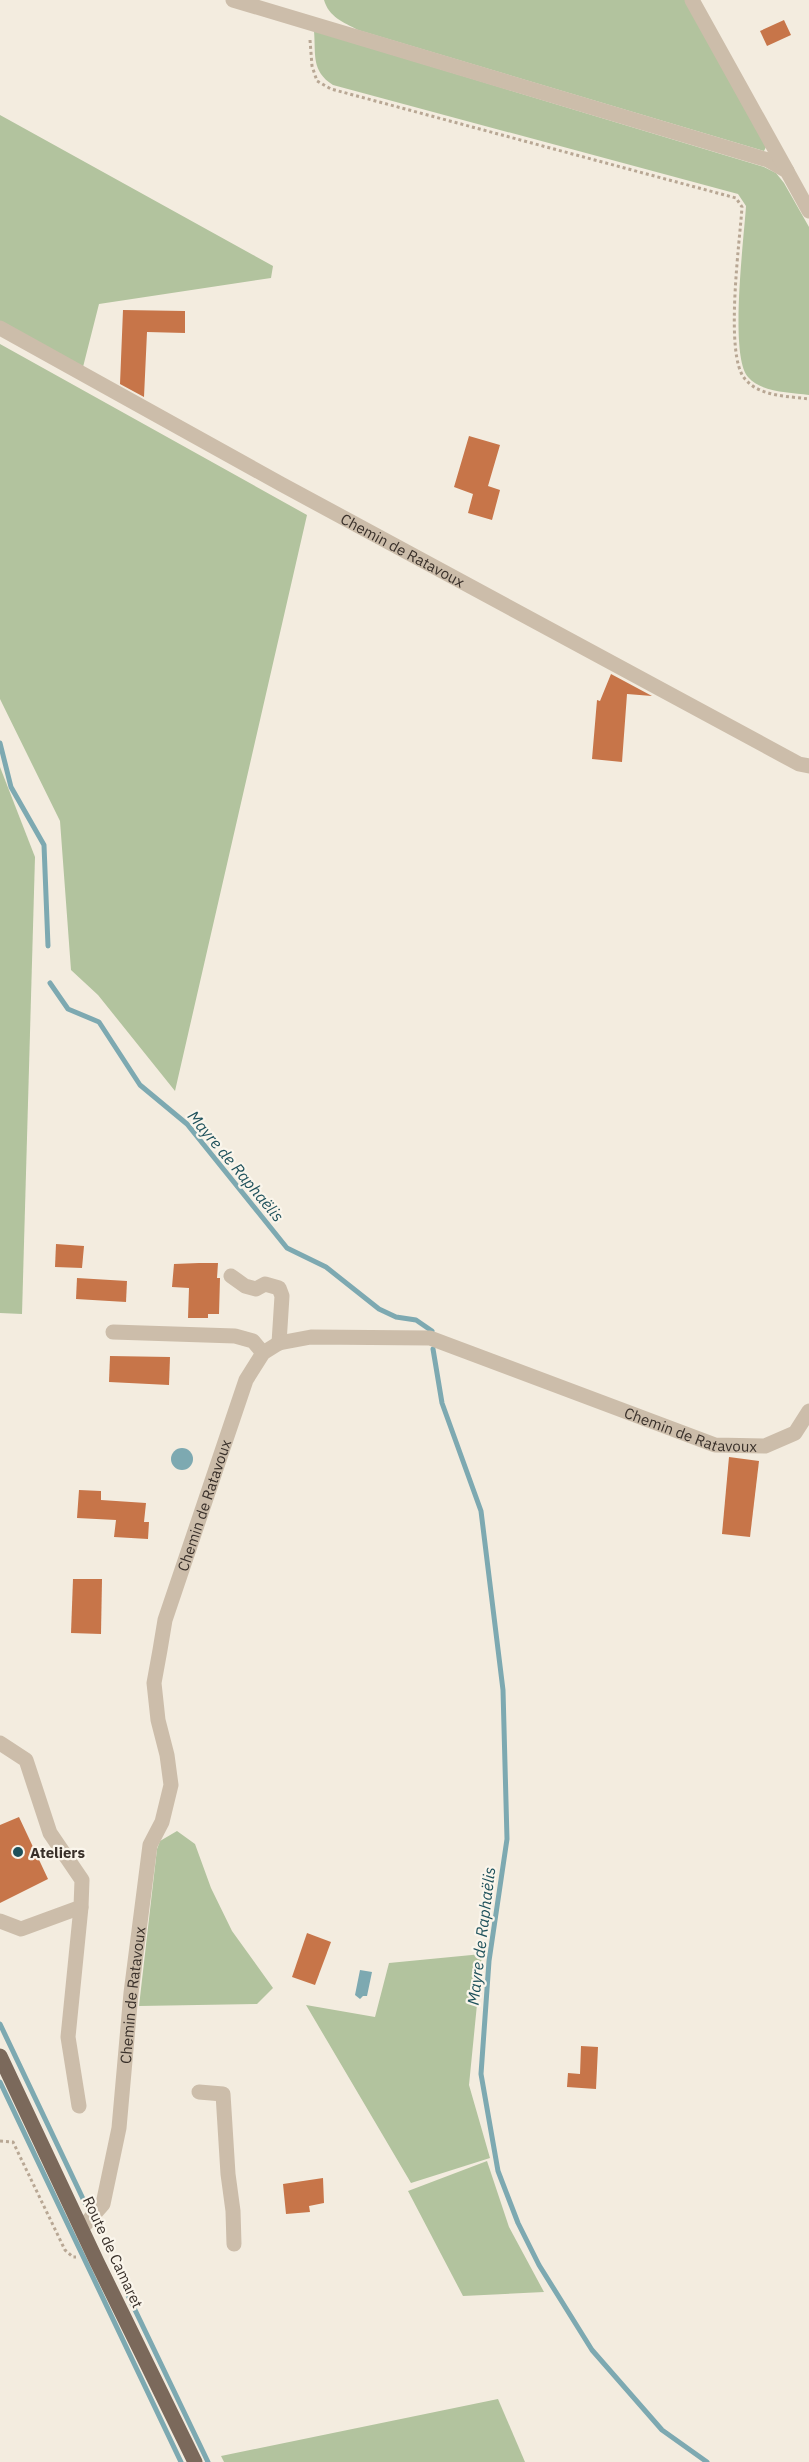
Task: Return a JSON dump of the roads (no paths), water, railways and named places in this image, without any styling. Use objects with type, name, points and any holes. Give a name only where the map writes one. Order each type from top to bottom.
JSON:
[{"type":"main road","name":"Route de Camaret","points":[[0,2056],[195,2462]]},
{"type":"street","points":[[233,0],[768,160],[787,171]]},
{"type":"street","points":[[692,0],[809,211]]},
{"type":"street","name":"Chemin de Ratavoux","points":[[0,328],[312,501],[799,764],[809,766]]},
{"type":"street","points":[[231,1276],[245,1286],[256,1289],[265,1284],[279,1288],[282,1296],[279,1343]]},
{"type":"street","points":[[112,1332],[235,1336],[253,1341],[263,1353]]},
{"type":"street","name":"Chemin de Ratavoux","points":[[82,2228],[103,2204],[119,2128],[131,1993],[150,1845],[162,1822],[171,1785],[167,1755],[158,1720],[154,1683],[165,1620],[246,1380],[263,1353],[279,1343],[311,1337],[430,1338],[715,1445],[765,1446],[802,1436],[809,1411]]},
{"type":"street","points":[[0,1743],[26,1761],[50,1833],[82,1880],[68,2037],[79,2106]]},
{"type":"street","points":[[0,1921],[21,1929],[81,1907]]},
{"type":"street","points":[[199,2092],[223,2094],[234,2244]]},
{"type":"water","points":[[182,1448],[190,1451],[193,1459],[190,1467],[182,1470],[174,1467],[171,1459],[174,1451]]},
{"type":"water","points":[[360,1970],[372,1972],[367,1996],[360,1999],[355,1995]]},
{"type":"waterway","name":"Mayre de Raphaëlis","points":[[0,743],[11,787],[44,845],[48,946]]},
{"type":"waterway","name":"Mayre de Raphaëlis","points":[[50,983],[68,1009],[99,1022],[140,1085],[187,1124],[287,1248],[326,1267],[379,1309],[396,1317],[416,1320],[432,1331]]},
{"type":"waterway","name":"Mayre de Raphaëlis","points":[[433,1349],[442,1403],[481,1511],[503,1690],[507,1839],[489,1961],[481,2074],[498,2171],[518,2223],[539,2265],[592,2350],[662,2430],[707,2462]]},
{"type":"waterway","points":[[0,2024],[85,2203]]},
{"type":"waterway","points":[[0,2082],[181,2462]]},
{"type":"waterway","points":[[124,2287],[208,2462]]},
{"type":"place","name":"Ateliers","points":[[18,1852]]}]
